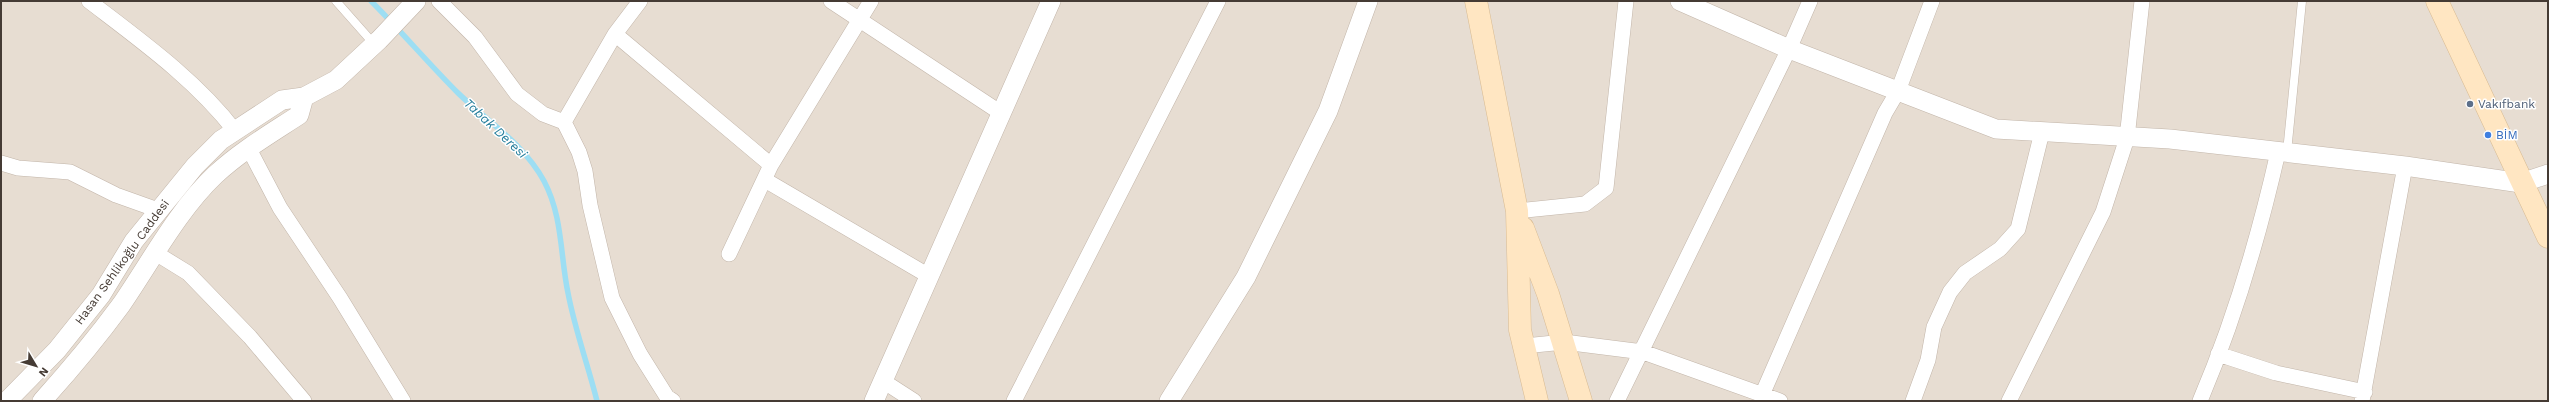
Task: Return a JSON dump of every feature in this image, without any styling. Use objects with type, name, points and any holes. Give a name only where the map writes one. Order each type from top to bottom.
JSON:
[{"type":"main road","points":[[1476,1],[1517,212],[1564,342],[1581,401]]},
{"type":"main road","points":[[2437,1],[2521,183],[2548,237]]},
{"type":"main road","points":[[1517,212],[1520,330],[1537,401]]},
{"type":"street","points":[[89,1],[139,39],[218,108],[235,131]]},
{"type":"street","points":[[439,1],[475,37],[517,94],[543,114],[564,122],[579,152],[585,171],[590,205],[612,298],[640,354],[667,397],[673,401]]},
{"type":"street","points":[[564,122],[615,34],[640,1]]},
{"type":"street","points":[[832,1],[1001,113]]},
{"type":"street","points":[[729,254],[765,180],[770,165],[871,1]]},
{"type":"street","points":[[874,401],[1051,1]]},
{"type":"street","points":[[1014,401],[1218,1]]},
{"type":"street","points":[[1169,401],[1246,277],[1328,111],[1368,1]]},
{"type":"street","points":[[1517,212],[1585,204],[1606,188],[1626,1]]},
{"type":"street","points":[[1680,1],[1789,48],[1996,129],[2127,138],[2170,139],[2405,166],[2521,183],[2548,174]]},
{"type":"street","points":[[1617,401],[1789,48],[1810,1]]},
{"type":"street","points":[[1762,395],[1885,113],[1898,91],[1932,1]]},
{"type":"street","points":[[2009,401],[2103,212],[2127,138],[2142,1]]},
{"type":"street","name":"Hasan Sehlikoğlu Caddesi","points":[[7,401],[58,350],[101,295],[134,241],[158,210],[195,166],[221,140],[282,100],[304,97],[336,80],[377,42],[411,6]]},
{"type":"street","points":[[615,34],[770,165]]},
{"type":"street","name":"Hasan Sehlikoğlu Caddesi","points":[[42,401],[80,360],[121,304],[154,252],[214,176],[248,147],[299,115],[304,97]]},
{"type":"street","points":[[1913,401],[1928,360],[1934,327],[1950,292],[1965,273],[2000,249],[2018,229],[2042,132]]},
{"type":"street","points":[[248,147],[280,208],[340,298],[403,401]]},
{"type":"street","points":[[2200,401],[2218,354],[2283,153]]},
{"type":"street","points":[[1,163],[18,168],[70,172],[116,196],[158,210]]},
{"type":"street","points":[[2218,354],[2276,373],[2364,396],[2405,166]]},
{"type":"street","points":[[765,180],[929,276]]},
{"type":"street","points":[[154,252],[188,273],[250,337],[304,401]]},
{"type":"street","points":[[1524,346],[1564,342],[1642,352],[1780,401]]},
{"type":"street","points":[[883,381],[914,401]]},
{"type":"lane","points":[[336,1],[377,42]]},
{"type":"lane","points":[[2283,153],[2302,1]]},
{"type":"shaded area","points":[[1,1],[2548,1],[2548,401],[1,401]]},
{"type":"waterway","name":"Tabak Deresi","points":[[371,1],[469,104],[516,145],[536,168],[544,181],[555,208],[565,279],[571,307],[597,401]]},
{"type":"place","name":"Vakıfbank","points":[[2470,104]]},
{"type":"place","name":"BİM","points":[[2488,135]]}]
